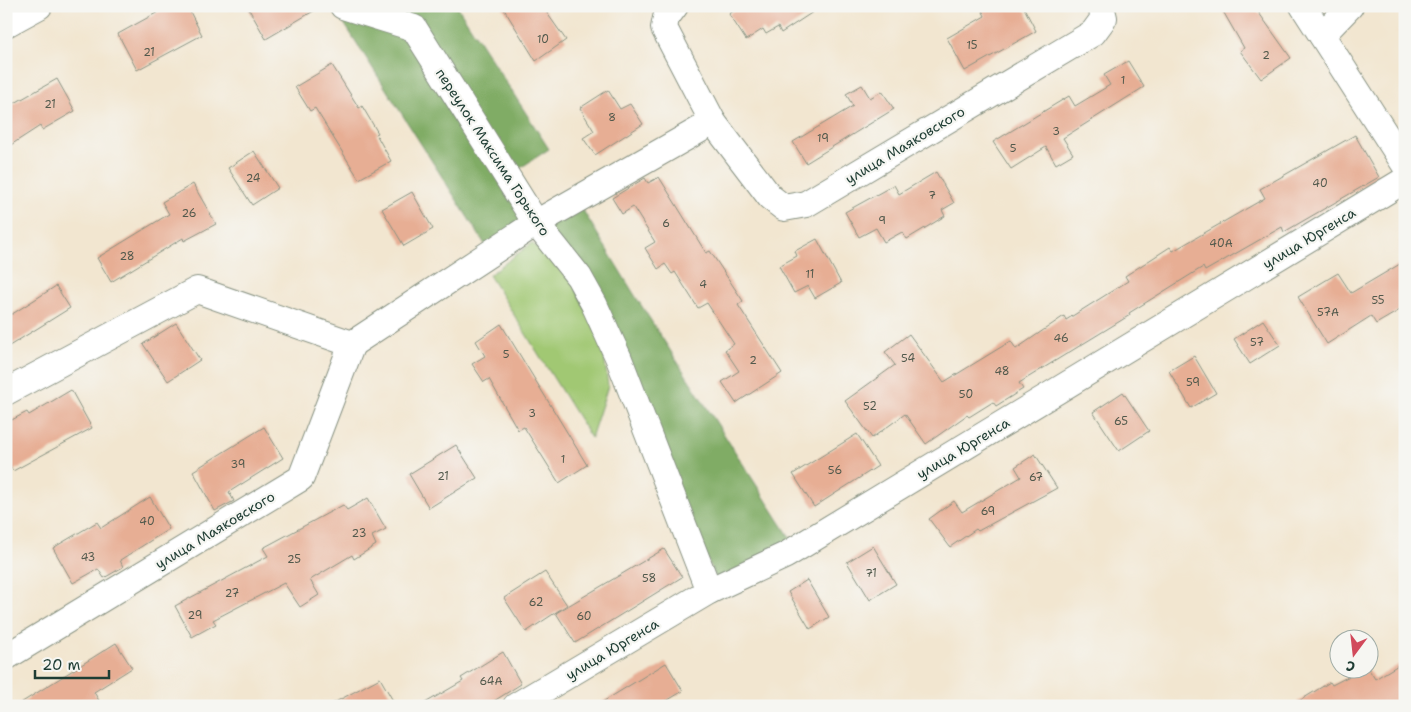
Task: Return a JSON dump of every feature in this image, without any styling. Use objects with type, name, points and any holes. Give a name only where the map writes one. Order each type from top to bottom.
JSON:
[{"type":"street","points":[[6,24],[40,6]]},
{"type":"street","name":"переулок Максима Горького","points":[[343,6],[414,28],[536,224],[579,277],[594,304],[619,359],[709,591]]},
{"type":"street","name":"улица Маяковского","points":[[675,6],[666,18],[664,28],[713,122],[770,197],[784,208],[806,204],[1093,33],[1104,18],[1101,6]]},
{"type":"street","points":[[1303,6],[1405,165]]},
{"type":"street","points":[[1322,35],[1350,6]]},
{"type":"street","points":[[6,392],[197,290],[352,344],[536,224],[713,122]]},
{"type":"street","name":"улица Юргенса","points":[[516,706],[709,591],[786,555],[1405,180]]},
{"type":"street","name":"улица Маяковского","points":[[6,657],[301,478],[352,344]]},
{"type":"green space","points":[[363,6],[457,6],[549,149],[511,174],[420,24]]},
{"type":"green space","points":[[344,16],[417,39],[530,216],[486,246],[342,20]]},
{"type":"green space","points":[[581,207],[634,294],[791,539],[718,582],[546,226]]},
{"type":"green space","points":[[532,243],[571,280],[603,346],[608,386],[591,438],[489,275]]},
{"type":"building","points":[[169,6],[187,6],[202,35],[137,70],[118,34]]},
{"type":"building","points":[[247,6],[322,6],[266,39]]},
{"type":"building","points":[[502,6],[542,6],[566,40],[536,61]]},
{"type":"building","points":[[741,6],[822,6],[781,33],[778,27],[766,34],[763,29],[746,40],[729,14]]},
{"type":"building","points":[[980,6],[1023,6],[1036,31],[965,71],[947,38],[985,16]]},
{"type":"building","points":[[1220,6],[1254,6],[1291,58],[1261,79],[1240,51],[1244,48]]},
{"type":"building","points":[[1128,61],[1144,87],[1063,138],[1073,154],[1056,164],[1046,147],[1011,169],[993,142],[1069,96],[1075,106],[1110,85],[1104,75]]},
{"type":"building","points":[[332,65],[359,108],[362,106],[378,133],[376,134],[391,161],[359,179],[315,108],[310,111],[295,87]]},
{"type":"building","points":[[57,79],[75,111],[42,130],[40,126],[6,148],[6,108]]},
{"type":"building","points":[[862,85],[870,98],[882,91],[894,109],[806,163],[793,142],[853,106],[846,94]]},
{"type":"building","points":[[608,90],[620,109],[630,104],[643,124],[595,155],[583,138],[594,131],[580,108]]},
{"type":"building","points":[[1355,135],[1379,177],[1284,232],[1282,227],[1205,271],[1203,267],[1129,313],[1130,315],[1019,383],[1023,389],[996,406],[993,402],[969,417],[967,415],[926,444],[905,414],[872,438],[845,401],[895,365],[885,352],[909,334],[944,382],[1011,341],[1016,349],[1064,316],[1066,320],[1128,281],[1125,276],[1170,247],[1173,251],[1265,198],[1260,189]]},
{"type":"building","points":[[254,151],[278,188],[252,205],[228,168]]},
{"type":"building","points":[[936,172],[954,203],[942,210],[945,216],[907,239],[902,232],[884,242],[876,228],[859,237],[845,212],[894,185],[899,194]]},
{"type":"building","points":[[659,177],[706,253],[710,251],[743,301],[738,305],[782,373],[736,403],[722,382],[739,371],[725,350],[734,344],[707,303],[698,308],[675,272],[672,274],[665,264],[658,269],[645,248],[655,242],[633,207],[622,214],[612,198],[645,178],[648,183]]},
{"type":"building","points":[[193,184],[216,224],[184,241],[183,238],[111,282],[97,258],[169,214],[162,202]]},
{"type":"building","points":[[412,192],[433,229],[404,246],[382,209]]},
{"type":"building","points":[[817,239],[841,283],[815,298],[808,286],[794,293],[779,266],[797,256],[795,251]]},
{"type":"building","points":[[1405,261],[1405,307],[1376,324],[1371,316],[1327,344],[1298,297],[1338,273],[1351,293]]},
{"type":"building","points":[[56,286],[70,308],[6,348],[6,318]]},
{"type":"building","points":[[1263,320],[1280,345],[1250,364],[1234,339]]},
{"type":"building","points":[[176,323],[200,360],[168,381],[143,344]]},
{"type":"building","points":[[501,324],[587,465],[559,483],[524,427],[518,430],[489,379],[484,382],[472,364],[485,356],[476,341]]},
{"type":"building","points":[[1194,356],[1216,393],[1191,408],[1169,371]]},
{"type":"building","points":[[71,390],[92,428],[13,471],[6,458],[6,423],[27,412],[29,415]]},
{"type":"building","points":[[1123,392],[1149,431],[1119,451],[1093,412]]},
{"type":"building","points":[[264,427],[283,458],[229,492],[234,501],[215,511],[193,471]]},
{"type":"building","points":[[857,434],[878,466],[814,507],[793,474]]},
{"type":"building","points":[[456,445],[477,478],[429,508],[409,474]]},
{"type":"building","points":[[1035,454],[1057,488],[978,531],[976,529],[950,547],[929,519],[954,501],[962,512],[1021,477],[1015,467]]},
{"type":"building","points":[[150,497],[169,529],[120,560],[123,567],[104,578],[98,569],[73,583],[53,548],[97,522],[101,528]]},
{"type":"building","points":[[368,498],[386,529],[372,536],[376,545],[354,559],[352,555],[310,580],[319,595],[300,607],[284,583],[213,620],[216,624],[192,637],[175,606],[268,556],[263,548],[343,505],[347,510]]},
{"type":"building","points":[[873,546],[896,584],[870,600],[847,562]]},
{"type":"building","points":[[664,549],[682,577],[575,643],[556,613]]},
{"type":"building","points":[[545,572],[567,605],[526,632],[504,598]]},
{"type":"building","points":[[807,580],[829,617],[810,629],[788,592]]},
{"type":"building","points":[[116,643],[132,668],[94,692],[102,706],[16,706]]},
{"type":"building","points":[[503,652],[521,684],[486,706],[420,706],[463,681],[461,678]]},
{"type":"building","points":[[1405,661],[1405,700],[1395,706],[1291,706],[1330,682],[1332,685],[1342,680],[1378,680],[1378,677]]},
{"type":"building","points":[[666,663],[683,691],[658,706],[596,706]]},
{"type":"building","points":[[380,678],[396,706],[328,706]]}]
